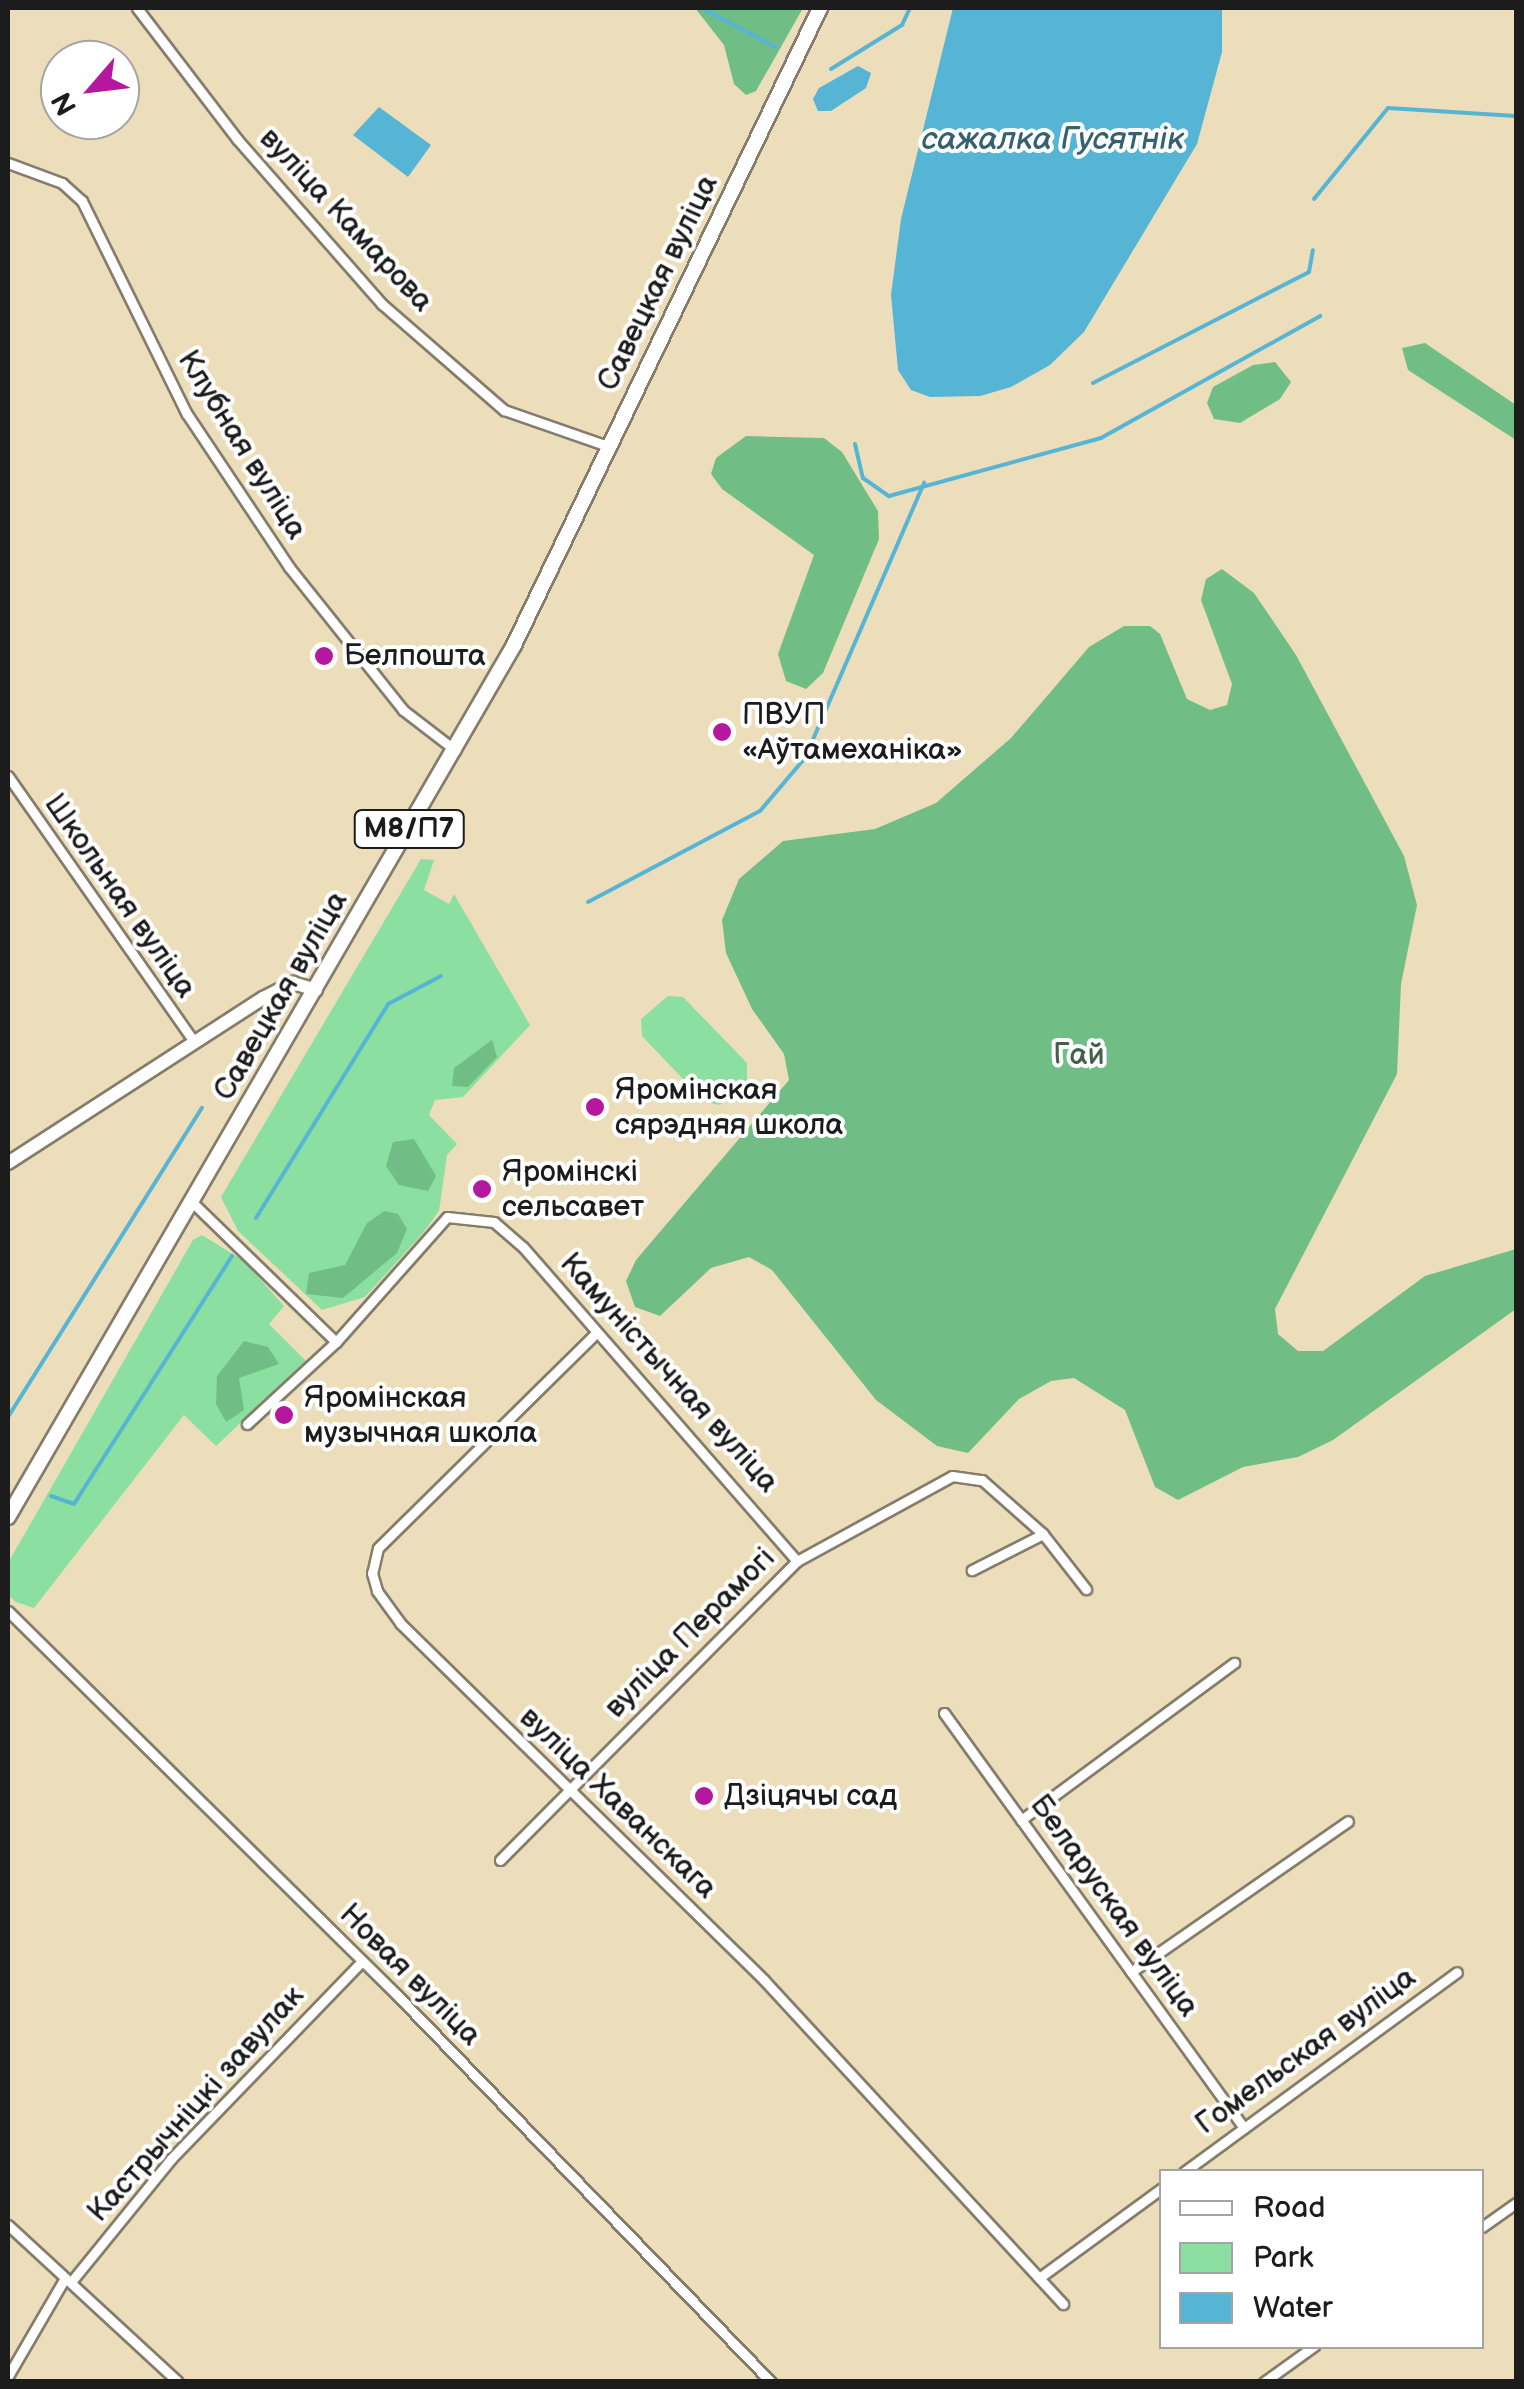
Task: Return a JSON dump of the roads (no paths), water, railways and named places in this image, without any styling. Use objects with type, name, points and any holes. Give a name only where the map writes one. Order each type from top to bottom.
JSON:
[{"type":"main road","name":"Савецкая вуліца","points":[[8,1517],[455,750],[610,446],[820,8]]},
{"type":"street","name":"вуліца Камарова","points":[[137,8],[237,138],[382,304],[504,410],[610,446]]},
{"type":"street","name":"Клубная вуліца","points":[[8,162],[62,183],[82,200],[187,414],[288,568],[403,710],[455,750]]},
{"type":"street","name":"Школьная вуліца","points":[[8,776],[194,1042]]},
{"type":"street","points":[[8,1163],[293,983],[316,990]]},
{"type":"street","points":[[192,1202],[336,1342]]},
{"type":"street","name":"Камуністычная вуліца","points":[[247,1424],[336,1342],[448,1217],[473,1216],[494,1222],[524,1246],[594,1334],[797,1561]]},
{"type":"street","name":"вуліца Хаванскага","points":[[594,1334],[378,1548],[372,1573],[400,1623],[764,1980],[1063,2304]]},
{"type":"street","name":"вуліца Перамогі","points":[[500,1860],[797,1561],[952,1476],[982,1480],[1043,1534],[1086,1588]]},
{"type":"street","points":[[972,1570],[1043,1534]]},
{"type":"street","name":"Новая вуліца","points":[[8,1612],[361,1962],[770,2382]]},
{"type":"street","points":[[1021,1820],[1234,1663]]},
{"type":"street","name":"Беларуская вуліца","points":[[944,1713],[1244,2128]]},
{"type":"street","points":[[1131,1972],[1348,1821]]},
{"type":"street","name":"Кастрычніцкі завулак","points":[[8,2376],[68,2280],[171,2160],[361,1962]]},
{"type":"street","name":"Гомельская вуліца","points":[[1188,2169],[1457,1972]]},
{"type":"street","points":[[1040,2278],[1159,2190]]},
{"type":"street","points":[[1484,2227],[1516,2203]]},
{"type":"street","points":[[8,2225],[178,2382]]},
{"type":"street","points":[[1264,2382],[1310,2349]]},
{"type":"water","name":"сажалка Гусятнік","points":[[953,8],[1222,8],[1222,52],[1197,144],[1084,332],[1050,365],[1011,387],[980,396],[930,397],[911,390],[898,370],[891,295],[901,219]]},
{"type":"water","points":[[858,66],[871,73],[866,88],[831,111],[818,111],[813,99],[819,88]]},
{"type":"water","points":[[379,107],[431,145],[408,177],[353,135]]},
{"type":"waterway","points":[[702,8],[775,47]]},
{"type":"waterway","points":[[831,69],[902,25],[910,8]]},
{"type":"waterway","points":[[1314,199],[1388,108],[1516,116]]},
{"type":"waterway","points":[[1093,383],[1309,272],[1313,250]]},
{"type":"waterway","points":[[855,444],[863,478],[889,496],[1101,438],[1320,316]]},
{"type":"waterway","points":[[588,902],[760,811],[805,758],[924,483]]},
{"type":"waterway","points":[[256,1218],[388,1004],[441,976]]},
{"type":"waterway","points":[[8,1417],[202,1108]]},
{"type":"waterway","points":[[51,1496],[74,1504],[232,1256]]},
{"type":"place","name":"Белпошта","points":[[324,656]]},
{"type":"place","name":"ПВУП «Аўтамеханіка»","points":[[722,732]]},
{"type":"place","name":"Яромінская сярэдняя школа","points":[[595,1107]]},
{"type":"place","name":"Яромінскі сельсавет","points":[[482,1189]]},
{"type":"place","name":"Яромінская музычная школа","points":[[284,1415]]},
{"type":"place","name":"Дзіцячы сад","points":[[704,1796]]},
{"type":"park label","name":"Гай","points":[[1079,1055]]}]
